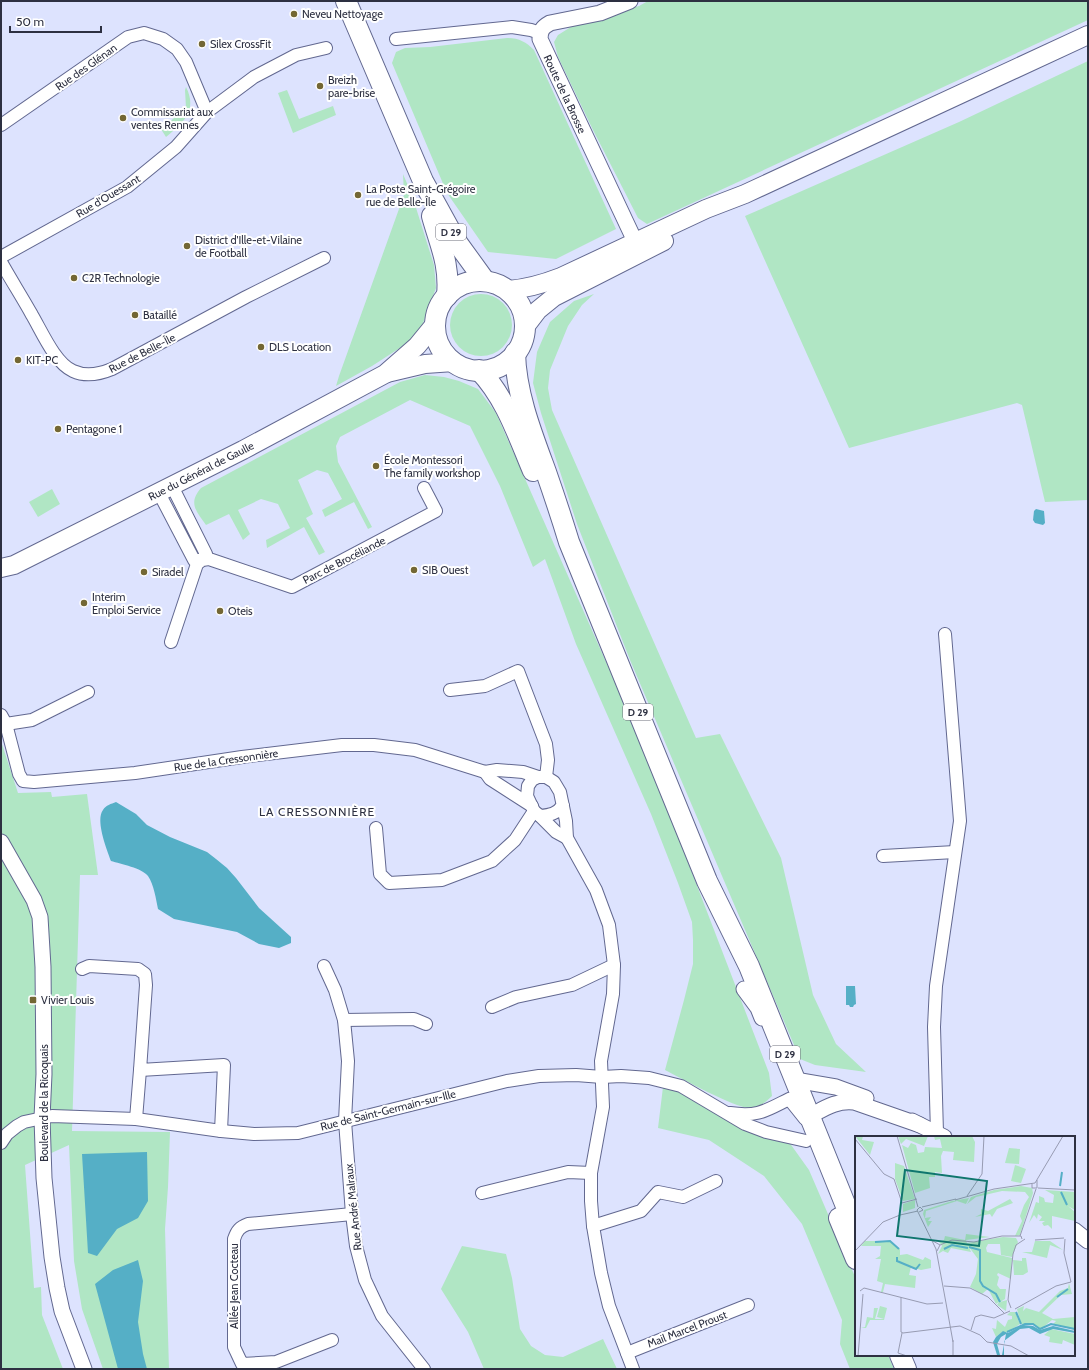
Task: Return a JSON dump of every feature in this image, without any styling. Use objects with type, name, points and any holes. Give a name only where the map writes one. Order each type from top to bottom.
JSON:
[{"type":"main road","name":"D 29","points":[[346,1],[423,181],[460,248],[485,281]]},
{"type":"main road","points":[[524,327],[538,310],[554,298],[638,247],[706,209],[745,194],[1088,35]]},
{"type":"main road","name":"D 29","points":[[423,181],[446,262],[448,276],[447,296]]},
{"type":"main road","points":[[507,290],[534,286],[638,247]]},
{"type":"main road","points":[[474,281],[485,281],[507,290],[515,298],[524,316],[524,327],[520,345],[515,353],[499,366],[490,369],[470,370],[454,362],[440,345],[436,335],[435,324],[439,308],[447,296],[455,288],[474,281]]},
{"type":"main road","name":"Rue du Général de Gaulle","points":[[1,582],[10,575],[8,567],[165,490],[385,374],[417,346],[435,324]]},
{"type":"main road","name":"D 29","points":[[515,353],[518,376],[528,421],[555,496],[569,542],[708,881],[749,966],[855,1228]]},
{"type":"main road","name":"Rue du Général de Gaulle","points":[[385,374],[426,364],[454,362]]},
{"type":"main road","name":"D 29","points":[[479,370],[494,387],[510,416],[546,501],[569,542]]},
{"type":"main road","name":"D 29","points":[[708,881],[724,936],[744,989],[855,1257]]},
{"type":"main road","points":[[900,1356],[906,1369]]},
{"type":"street","points":[[396,39],[512,27],[540,33],[543,27],[550,23],[600,12],[630,1]]},
{"type":"street","name":"Rue des Glénan","points":[[1,125],[128,38],[144,33],[163,39],[177,49],[186,62],[207,112]]},
{"type":"street","name":"Route de la Brosse","points":[[540,33],[540,39],[544,48],[638,247]]},
{"type":"street","name":"Rue d'Ouessant","points":[[1,257],[127,187],[176,147],[207,112],[254,77],[296,55],[326,48]]},
{"type":"street","name":"Rue de Belle-Île","points":[[1,262],[52,349],[64,365],[74,371],[91,375],[112,370],[324,258]]},
{"type":"street","name":"Parc de Brocéliande","points":[[202,560],[209,559],[292,587],[436,511],[424,488]]},
{"type":"street","points":[[165,490],[206,554],[197,564],[171,642]]},
{"type":"street","points":[[795,1080],[836,1087],[849,1091],[940,1135],[934,1027],[936,986],[960,822],[945,634]]},
{"type":"street","points":[[450,690],[485,686],[518,671],[546,744],[548,760],[542,777],[532,780],[528,786],[527,796],[535,811]]},
{"type":"street","name":"Rue de la Cressonnière","points":[[88,692],[32,720],[3,720],[19,774],[23,780],[34,782],[135,773],[242,757],[342,745],[374,745],[415,750],[485,772],[497,770],[523,772],[554,782],[560,792],[566,821],[567,838],[596,890],[609,924],[614,965],[613,994],[601,1061],[603,1106],[591,1173],[593,1226],[601,1273],[609,1306],[633,1369]]},
{"type":"street","name":"Rue de la Cressonnière","points":[[485,772],[490,780],[535,811],[556,832],[567,838]]},
{"type":"street","points":[[535,811],[552,814],[559,810],[563,805]]},
{"type":"street","points":[[376,828],[380,874],[389,883],[442,880],[492,861],[515,840],[535,811]]},
{"type":"street","name":"Boulevard de la Ricoquais","points":[[1,842],[34,900],[40,917],[43,975],[44,1074],[42,1118],[44,1178],[52,1257],[62,1311],[84,1369]]},
{"type":"street","points":[[883,856],[955,852]]},
{"type":"street","points":[[492,1007],[516,997],[572,985],[614,965]]},
{"type":"street","points":[[82,969],[89,966],[138,969],[145,974],[146,985],[136,1119]]},
{"type":"street","name":"Rue André Malraux","points":[[324,966],[335,990],[344,1020],[348,1061],[346,1121],[352,1214],[356,1246],[365,1280],[382,1316],[424,1369]]},
{"type":"street","points":[[744,989],[758,1008],[793,1094],[810,1116],[834,1103],[845,1101],[854,1102],[920,1125]]},
{"type":"street","points":[[344,1020],[414,1019],[426,1024]]},
{"type":"street","points":[[140,1070],[224,1065],[221,1131]]},
{"type":"street","name":"Rue de Saint-Germain-sur-Ille","points":[[1,1143],[7,1134],[24,1122],[52,1116],[136,1119],[254,1134],[298,1133],[507,1081],[539,1076],[576,1075],[649,1078],[681,1086],[745,1124],[766,1132],[806,1140]]},
{"type":"street","points":[[789,1099],[804,1116],[826,1170],[846,1205]]},
{"type":"street","name":"Rue de Saint-Germain-sur-Ille","points":[[725,1112],[743,1114],[761,1113],[789,1099]]},
{"type":"street","points":[[482,1193],[568,1172],[591,1173]]},
{"type":"street","points":[[593,1226],[641,1211],[658,1192],[683,1197],[716,1181]]},
{"type":"street","name":"Allée Jean Cocteau","points":[[332,1340],[276,1362],[242,1364],[234,1347],[234,1239],[236,1232],[241,1227],[248,1224],[352,1214]]},
{"type":"street","points":[[1075,1231],[1088,1241]]},
{"type":"street","name":"Mail Marcel Proust","points":[[627,1353],[748,1305]]},
{"type":"green space","points":[[648,1],[1088,1],[1088,20],[647,224],[638,218],[593,130],[558,57],[554,42],[558,35],[574,25],[639,6]]},
{"type":"green space","points":[[507,38],[522,41],[534,50],[616,229],[556,259],[488,252],[447,193],[392,63],[396,52],[405,48],[430,47]]},
{"type":"green space","points":[[1088,61],[1088,500],[1045,502],[1022,405],[1017,403],[849,448],[745,216],[959,122]]},
{"type":"green space","points":[[186,87],[190,103],[187,116],[178,127],[166,137],[161,129],[186,108]]},
{"type":"green space","points":[[287,90],[299,119],[333,106],[336,115],[293,133],[278,93]]},
{"type":"green space","points":[[403,174],[412,195],[434,265],[436,288],[422,326],[412,338],[403,346],[372,366],[336,386],[404,195]]},
{"type":"green space","points":[[481,294],[493,297],[503,303],[509,313],[512,325],[509,337],[503,347],[493,353],[481,356],[469,353],[459,347],[453,337],[450,325],[453,313],[459,303],[469,297]]},
{"type":"green space","points":[[594,294],[582,305],[568,326],[550,370],[548,388],[552,410],[696,738],[720,734],[781,858],[813,995],[836,1044],[866,1072],[815,1065],[800,1059],[630,660],[577,524],[541,413],[533,383],[537,352],[550,322],[574,301]]},
{"type":"green space","points":[[425,375],[444,377],[459,381],[478,389],[496,413],[614,680],[676,831],[769,1073],[772,1096],[760,1105],[751,1108],[733,1104],[665,1070],[693,964],[692,922],[651,814],[576,644],[545,559],[533,567],[500,486],[470,426],[410,400],[340,437],[336,446],[338,462],[372,527],[368,529],[354,502],[325,517],[322,510],[342,499],[328,473],[317,470],[298,480],[313,514],[306,518],[325,552],[319,555],[304,527],[267,548],[266,540],[290,528],[278,504],[261,499],[238,510],[250,534],[243,540],[229,514],[206,525],[195,507],[195,498],[201,488],[400,382]]},
{"type":"green space","points":[[52,489],[60,504],[38,517],[29,502]]},
{"type":"green space","points":[[1,741],[18,793],[51,792],[52,797],[87,794],[98,875],[80,875],[72,1131],[170,1132],[165,1229],[169,1369],[103,1369],[82,1309],[74,1261],[69,1145],[25,1165],[34,1288],[41,1287],[42,1315],[63,1369],[1,1369]]},
{"type":"green space","points":[[663,1087],[675,1089],[700,1105],[738,1124],[789,1142],[809,1170],[855,1277],[855,1356],[888,1356],[894,1369],[850,1369],[840,1344],[842,1320],[802,1224],[764,1176],[709,1140],[658,1128]]},
{"type":"green space","points":[[462,1246],[506,1254],[512,1278],[520,1329],[531,1346],[545,1355],[563,1357],[603,1339],[617,1369],[484,1369],[468,1332],[441,1289]]},
{"type":"water","points":[[1036,509],[1044,511],[1045,523],[1043,525],[1035,523],[1033,520],[1034,511]]},
{"type":"water","points":[[116,802],[136,814],[147,825],[170,837],[207,852],[216,859],[236,878],[259,908],[291,937],[291,943],[279,948],[259,944],[237,932],[174,919],[158,909],[156,897],[148,876],[141,871],[111,861],[102,835],[100,821],[104,808]]},
{"type":"water","points":[[846,986],[855,986],[856,1004],[853,1007],[846,1005]]},
{"type":"water","points":[[147,1152],[148,1201],[138,1218],[117,1229],[97,1256],[88,1253],[82,1154]]},
{"type":"water","points":[[138,1260],[143,1281],[138,1322],[147,1369],[118,1369],[95,1284],[113,1270]]},
{"type":"place","name":"Neveu Nettoyage","points":[[294,14]]},
{"type":"place","name":"Silex CrossFit","points":[[202,44]]},
{"type":"place","name":"Breizh pare-brise","points":[[320,86]]},
{"type":"place","name":"Commissariat aux ventes Rennes","points":[[123,118]]},
{"type":"place","name":"La Poste Saint-Grégoire rue de Belle-Île","points":[[358,195]]},
{"type":"place","name":"District d'Ille-et-Vilaine de Football","points":[[187,246]]},
{"type":"place","name":"C2R Technologie","points":[[74,278]]},
{"type":"place","name":"Bataillé","points":[[135,315]]},
{"type":"place","name":"DLS Location","points":[[261,347]]},
{"type":"place","name":"KIT-PC","points":[[18,360]]},
{"type":"place","name":"Pentagone 1","points":[[58,429]]},
{"type":"place","name":"École Montessori The family workshop","points":[[376,466]]},
{"type":"place","name":"SIB Ouest","points":[[414,570]]},
{"type":"place","name":"Siradel","points":[[144,572]]},
{"type":"place","name":"Interim Emploi Service","points":[[84,603]]},
{"type":"place","name":"Oteis","points":[[220,611]]},
{"type":"place","name":"Vivier Louis","points":[[33,1000]]},
{"type":"district","name":"LA CRESSONNIÈRE","points":[[317,812]]}]
